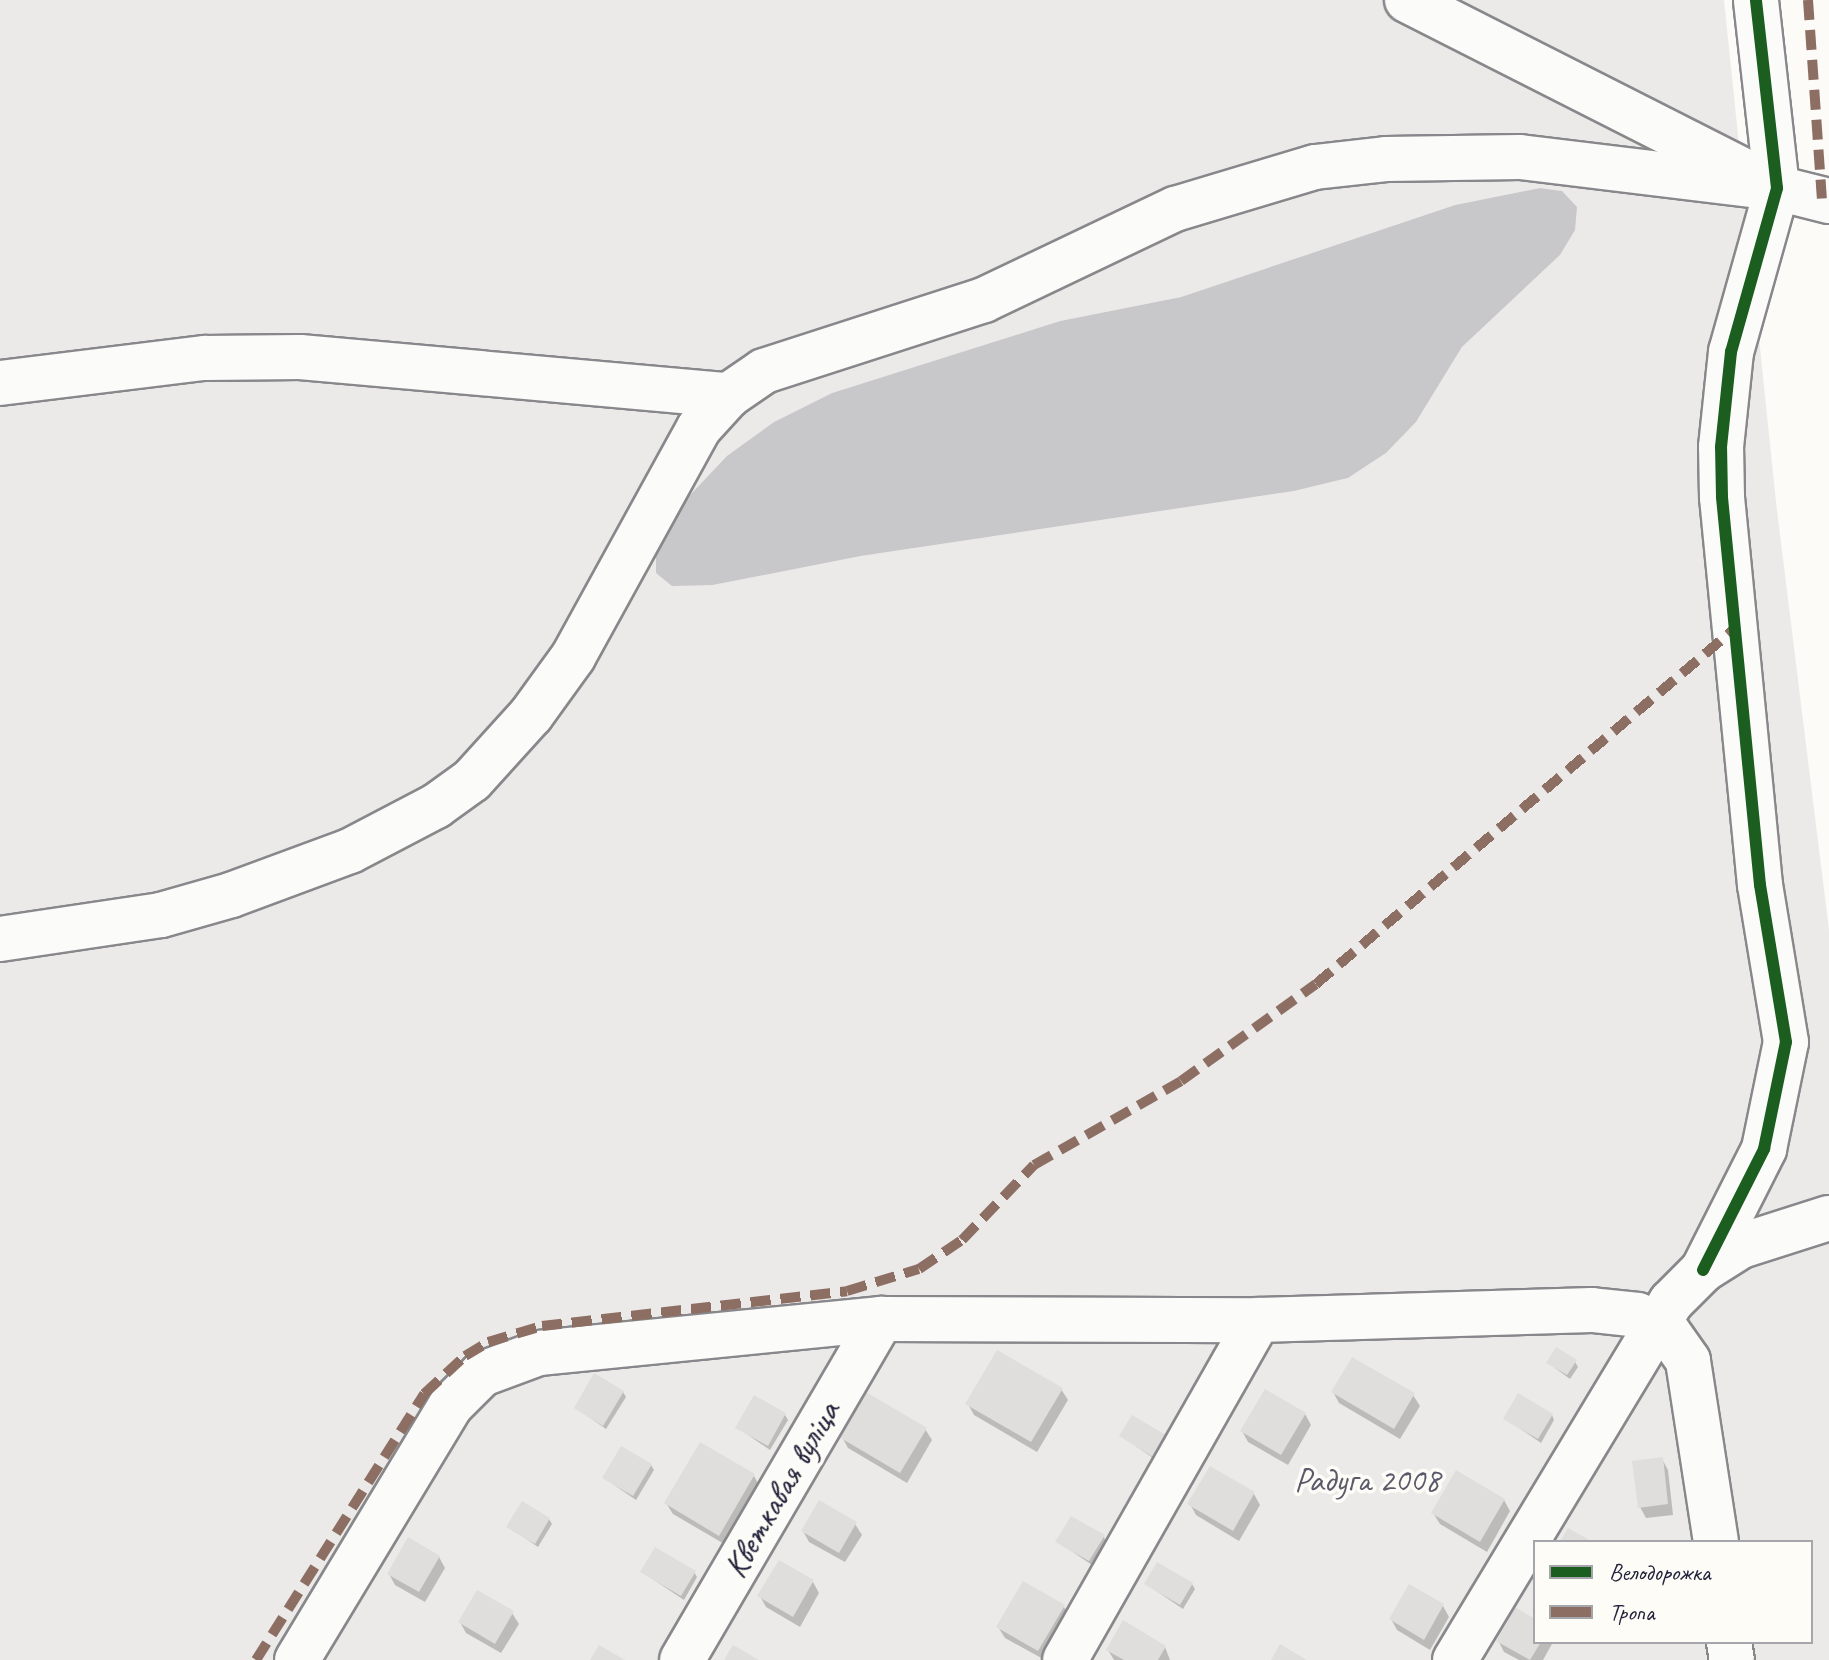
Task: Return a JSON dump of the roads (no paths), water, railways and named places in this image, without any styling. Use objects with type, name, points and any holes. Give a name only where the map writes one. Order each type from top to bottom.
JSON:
[{"type":"street","points":[[1407,0],[1777,188]]},
{"type":"street","points":[[1455,1660],[1656,1323],[1703,1270],[1764,1149],[1786,1042],[1760,885],[1734,647],[1721,447],[1731,352],[1777,188],[1756,0]]},
{"type":"street","points":[[0,939],[161,915],[231,895],[362,845],[436,806],[472,780],[531,715],[573,657],[673,468],[729,395],[792,360],[919,325],[984,300],[1175,209],[1315,167],[1386,159],[1520,157],[1777,188],[1829,201]]},
{"type":"street","points":[[0,383],[205,358],[300,357],[729,395]]},
{"type":"street","points":[[1703,1270],[1768,1234],[1829,1218]]},
{"type":"street","points":[[297,1660],[451,1405],[482,1374],[539,1353],[881,1319],[1258,1320],[1617,1311],[1656,1323],[1679,1343],[1695,1385],[1716,1540]]},
{"type":"street","name":"Кветкавая вуліца","points":[[682,1660],[881,1319]]},
{"type":"street","points":[[1065,1660],[1258,1320]]},
{"type":"park label","name":"Радуга 2008","points":[[1367,1480]]}]
